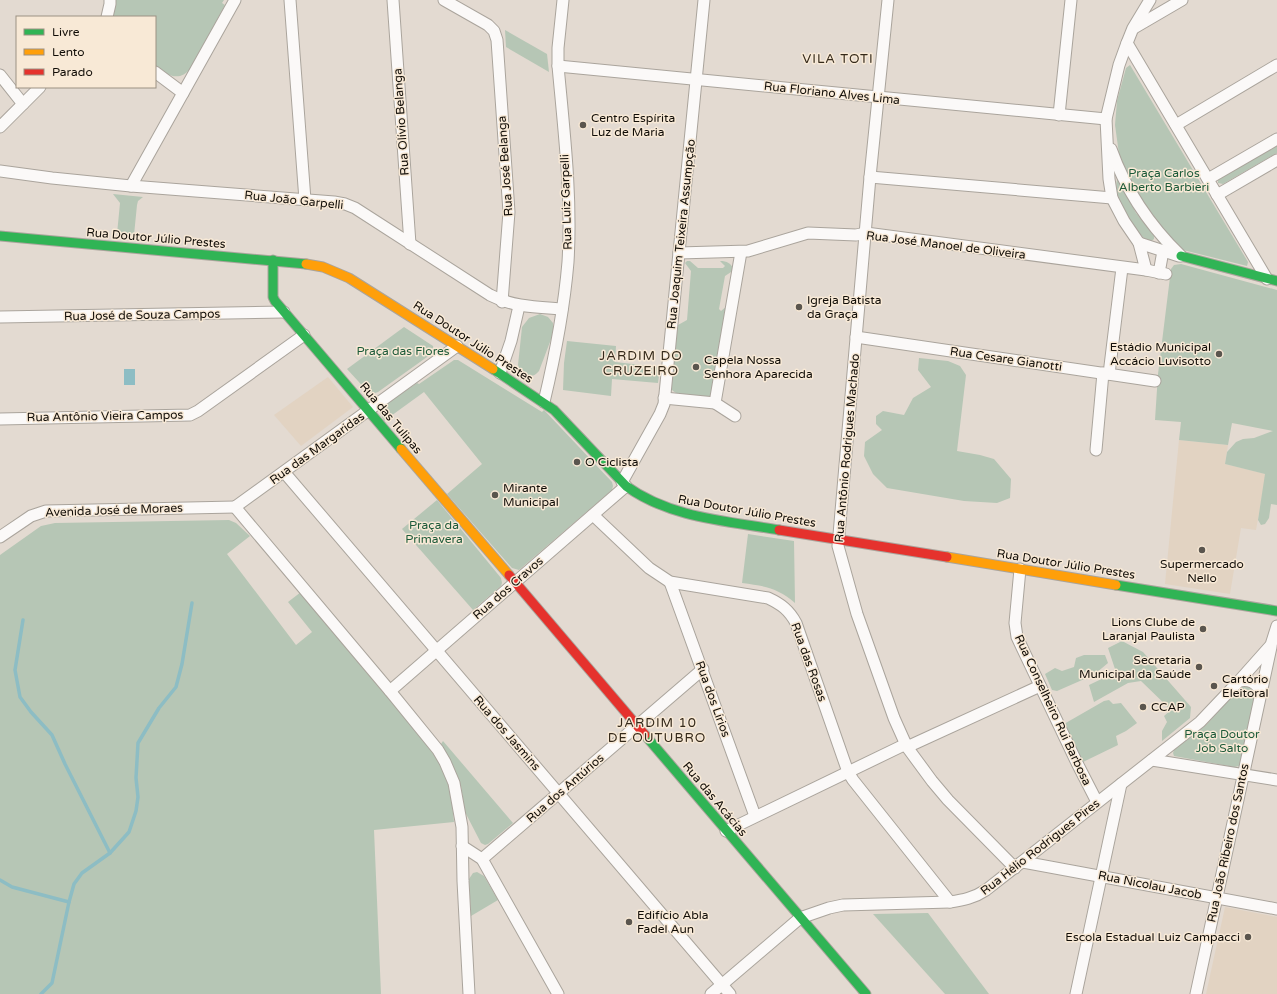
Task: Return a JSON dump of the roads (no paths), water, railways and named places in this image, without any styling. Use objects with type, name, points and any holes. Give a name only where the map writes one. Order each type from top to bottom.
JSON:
[{"type":"street","points":[[107,16],[110,0]]},
{"type":"street","points":[[131,186],[235,0]]},
{"type":"street","points":[[290,0],[305,200]]},
{"type":"street","name":"Rua Olívio Belanga","points":[[393,0],[410,244]]},
{"type":"street","name":"Rua José Belanga","points":[[444,0],[488,25],[494,31],[497,40],[509,212],[502,302]]},
{"type":"street","name":"Rua Luiz Garpelli","points":[[544,402],[559,333],[568,262],[569,215],[558,66],[558,48],[563,0]]},
{"type":"street","name":"Rua Joaquim Teixeira Assumpção","points":[[624,484],[660,414],[664,398],[704,0]]},
{"type":"street","name":"Rua Antônio Rodrigues Machado","points":[[888,0],[870,177],[838,539],[839,553],[857,614],[894,718],[907,745],[932,781],[948,800],[1019,865]]},
{"type":"street","points":[[1059,115],[1071,0]]},
{"type":"street","points":[[1146,270],[1139,243],[1124,221],[1112,198],[1109,179],[1106,119],[1119,66],[1127,43],[1150,0]]},
{"type":"street","points":[[1134,28],[1182,0]]},
{"type":"street","points":[[1127,43],[1217,195],[1273,279]]},
{"type":"street","points":[[1176,125],[1277,65]]},
{"type":"street","name":"Rua Floriano Alves Lima","points":[[558,66],[1106,119]]},
{"type":"street","points":[[156,73],[183,93]]},
{"type":"street","points":[[0,74],[23,104]]},
{"type":"street","points":[[0,127],[39,88]]},
{"type":"street","points":[[1208,179],[1277,139]]},
{"type":"street","points":[[1108,141],[1119,172],[1133,198],[1157,230],[1181,256]]},
{"type":"street","points":[[1217,195],[1277,160]]},
{"type":"street","name":"Rua João Garpelli","points":[[0,171],[131,186],[339,203],[355,208],[502,302],[520,306],[562,309]]},
{"type":"street","points":[[870,177],[1112,198]]},
{"type":"street","name":"Rua José Manoel de Oliveira","points":[[679,253],[748,251],[808,233],[856,235],[866,233],[1162,273],[1163,251]]},
{"type":"street","name":"Rua Doutor Júlio Prestes","points":[[0,236],[310,264],[349,278],[544,402],[554,410],[624,484],[637,494],[668,508],[690,515],[1277,611]]},
{"type":"street","points":[[1139,243],[1181,256],[1273,279]]},
{"type":"street","points":[[715,404],[741,252]]},
{"type":"street","points":[[263,313],[272,302],[273,260]]},
{"type":"street","points":[[1096,450],[1122,268]]},
{"type":"street","name":"Rua das Tulipas","points":[[272,297],[515,582]]},
{"type":"street","points":[[500,373],[511,341],[520,306]]},
{"type":"street","name":"Rua José de Souza Campos","points":[[0,317],[284,312]]},
{"type":"street","name":"Rua Antônio Vieira Campos","points":[[0,419],[190,414],[198,411],[304,335]]},
{"type":"street","name":"Rua Cesare Gianotti","points":[[856,338],[1155,381]]},
{"type":"street","name":"Rua das Margaridas","points":[[235,507],[457,346]]},
{"type":"street","points":[[664,398],[715,404],[735,416]]},
{"type":"street","name":"Rua dos Jasmins","points":[[284,472],[730,994]]},
{"type":"street","name":"Rua dos Cravos","points":[[390,691],[593,515],[624,484]]},
{"type":"street","points":[[235,507],[390,691],[438,750],[445,762],[454,783],[462,827],[463,881],[469,994]]},
{"type":"street","name":"Avenida José de Moraes","points":[[1,535],[30,516],[46,511],[235,507]]},
{"type":"street","name":"Rua das Rosas","points":[[593,515],[649,568],[670,582],[768,598],[786,608],[796,623],[848,772],[857,787],[950,902]]},
{"type":"street","name":"Rua Conselheiro Rui Barbosa","points":[[1020,569],[1015,630],[1076,763],[1097,802]]},
{"type":"street","name":"Rua das Acácias","points":[[515,582],[866,994]]},
{"type":"street","name":"Rua dos Lírios","points":[[670,582],[755,816]]},
{"type":"street","name":"Rua Hélio Rodrigues Pires","points":[[711,994],[800,918],[830,908],[843,906],[950,902],[964,900],[980,894],[1200,722],[1239,681],[1271,644],[1277,626]]},
{"type":"street","name":"Rua João Ribeiro dos Santos","points":[[1196,994],[1271,644]]},
{"type":"street","name":"Rua dos Antúrios","points":[[482,859],[702,669]]},
{"type":"street","points":[[1239,681],[1245,680],[1255,683],[1261,692]]},
{"type":"street","points":[[726,831],[848,772],[1040,686]]},
{"type":"street","points":[[1152,760],[1277,780]]},
{"type":"street","points":[[1076,994],[1121,784]]},
{"type":"street","points":[[462,846],[482,859],[558,994]]},
{"type":"street","name":"Rua Nicolau Jacob","points":[[1019,865],[1101,876],[1277,909]]},
{"type":"water","points":[[124,369],[135,369],[135,385],[124,385]]},
{"type":"waterway","points":[[41,994],[52,983],[74,884],[82,873],[110,853],[129,832],[136,811],[138,797],[136,778],[138,743],[159,708],[176,687],[182,664],[192,603]]},
{"type":"waterway","points":[[23,620],[15,670],[20,697],[31,712],[52,735],[110,853]]},
{"type":"waterway","points":[[0,880],[12,887],[69,902]]},
{"type":"place","name":"Centro Espírita Luz de Maria","points":[[583,125]]},
{"type":"place","name":"Igreja Batista da Graça","points":[[799,307]]},
{"type":"place","name":"Estádio Municipal Accácio Luvisotto","points":[[1219,354]]},
{"type":"place","name":"Capela Nossa Senhora Aparecida","points":[[696,367]]},
{"type":"place","name":"O Ciclista","points":[[577,462]]},
{"type":"place","name":"Mirante Municipal","points":[[495,495]]},
{"type":"place","name":"Supermercado Nello","points":[[1202,550]]},
{"type":"place","name":"Lions Clube de Laranjal Paulista","points":[[1203,629]]},
{"type":"place","name":"Secretaria Municipal da Saúde","points":[[1199,667]]},
{"type":"place","name":"Cartório Eleitoral","points":[[1214,686]]},
{"type":"place","name":"CCAP","points":[[1143,707]]},
{"type":"place","name":"Edifício Abla Fadel Aun","points":[[629,922]]},
{"type":"place","name":"Escola Estadual Luiz Campacci","points":[[1248,937]]},
{"type":"district","name":"VILA TOTI","points":[[838,59]]},
{"type":"district","name":"JARDIM DO CRUZEIRO","points":[[641,364]]},
{"type":"district","name":"JARDIM 10 DE OUTUBRO","points":[[657,730]]},
{"type":"park label","name":"Praça Carlos Alberto Barbieri","points":[[1164,180]]},
{"type":"park label","name":"Praça das Flores","points":[[403,351]]},
{"type":"park label","name":"Praça da Primavera","points":[[434,532]]},
{"type":"park label","name":"Praça Doutor Job Salto","points":[[1222,741]]}]
